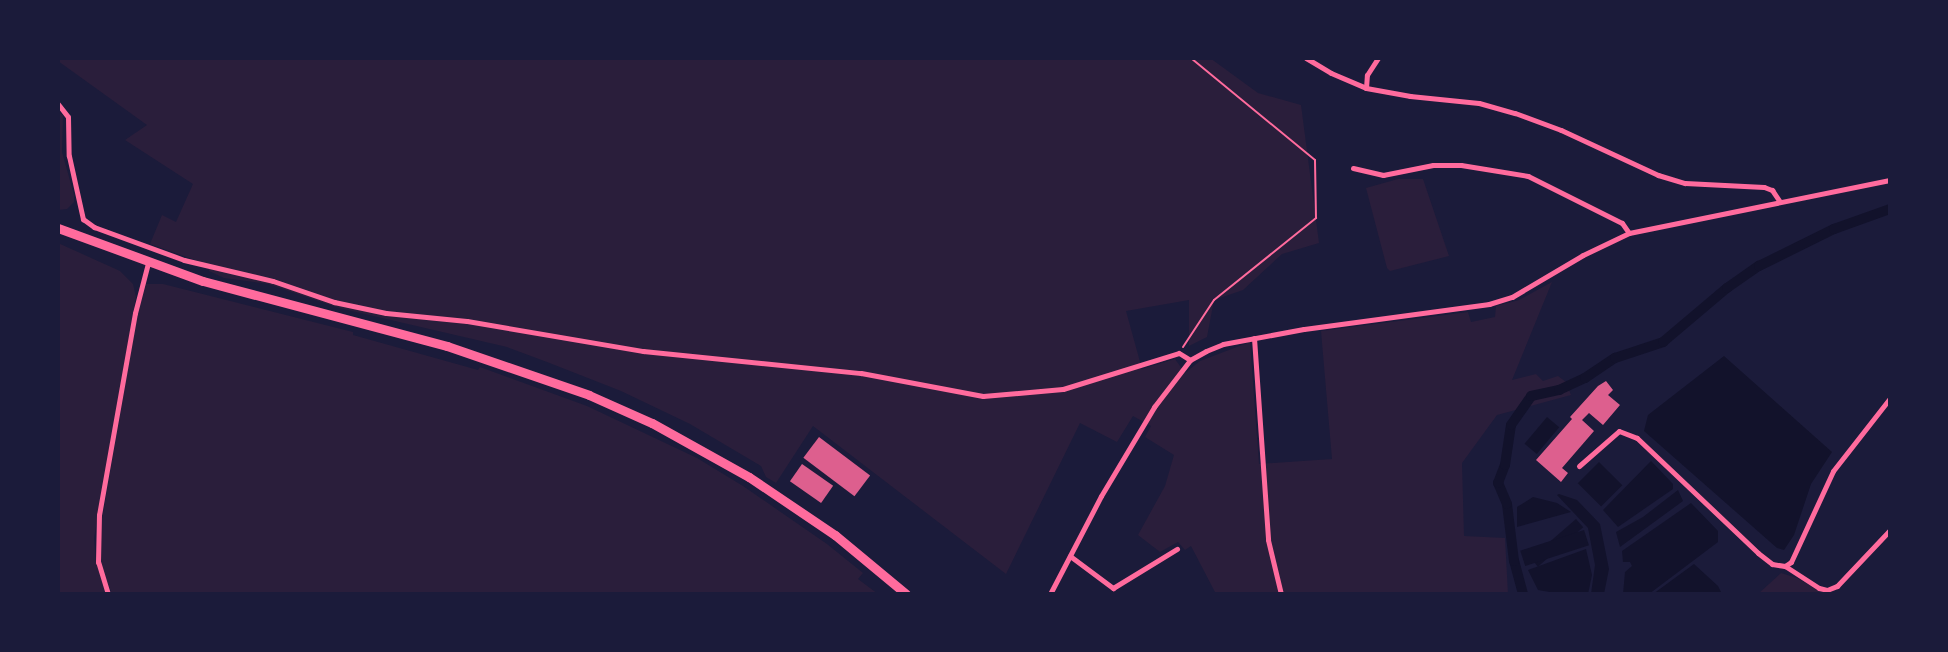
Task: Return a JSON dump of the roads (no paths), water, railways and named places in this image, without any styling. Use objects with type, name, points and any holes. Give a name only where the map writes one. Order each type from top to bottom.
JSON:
[{"type":"main road","points":[[58,228],[148,263],[273,301],[447,346],[544,377],[682,438],[793,506],[873,565],[906,594]]},
{"type":"street","points":[[1306,58],[1331,74],[1366,88],[1409,96],[1479,103],[1561,130],[1658,175],[1685,183],[1764,187],[1772,190],[1780,202]]},
{"type":"street","points":[[1366,88],[1367,75],[1378,58]]},
{"type":"street","points":[[58,104],[68,117],[69,156],[83,219],[94,227],[184,260],[273,281],[334,302],[386,313],[467,321],[695,358],[862,373],[983,396],[1009,396],[1063,388],[1179,353],[1190,360]]},
{"type":"street","points":[[1353,168],[1383,175],[1433,165],[1461,165],[1528,176],[1622,223],[1629,233]]},
{"type":"street","points":[[1051,594],[1130,445],[1154,407],[1190,360],[1223,344],[1254,338],[1402,314],[1489,304],[1512,297],[1583,255],[1629,233],[1890,180]]},
{"type":"street","points":[[108,594],[98,562],[99,515],[135,313],[148,263]]},
{"type":"street","points":[[1254,338],[1268,540],[1281,594]]},
{"type":"street","points":[[1785,566],[1791,562],[1833,471],[1890,398]]},
{"type":"street","points":[[1579,466],[1619,431],[1637,438],[1758,553],[1772,564],[1785,566],[1801,578],[1827,590],[1837,586],[1890,530]]},
{"type":"street","points":[[1070,555],[1114,591],[1177,549]]},
{"type":"waterway","points":[[1523,594],[1514,561],[1507,504],[1498,483],[1505,465],[1511,425],[1531,396],[1559,390],[1585,378],[1615,358],[1663,342],[1727,288],[1759,266],[1834,229],[1890,209]]}]
